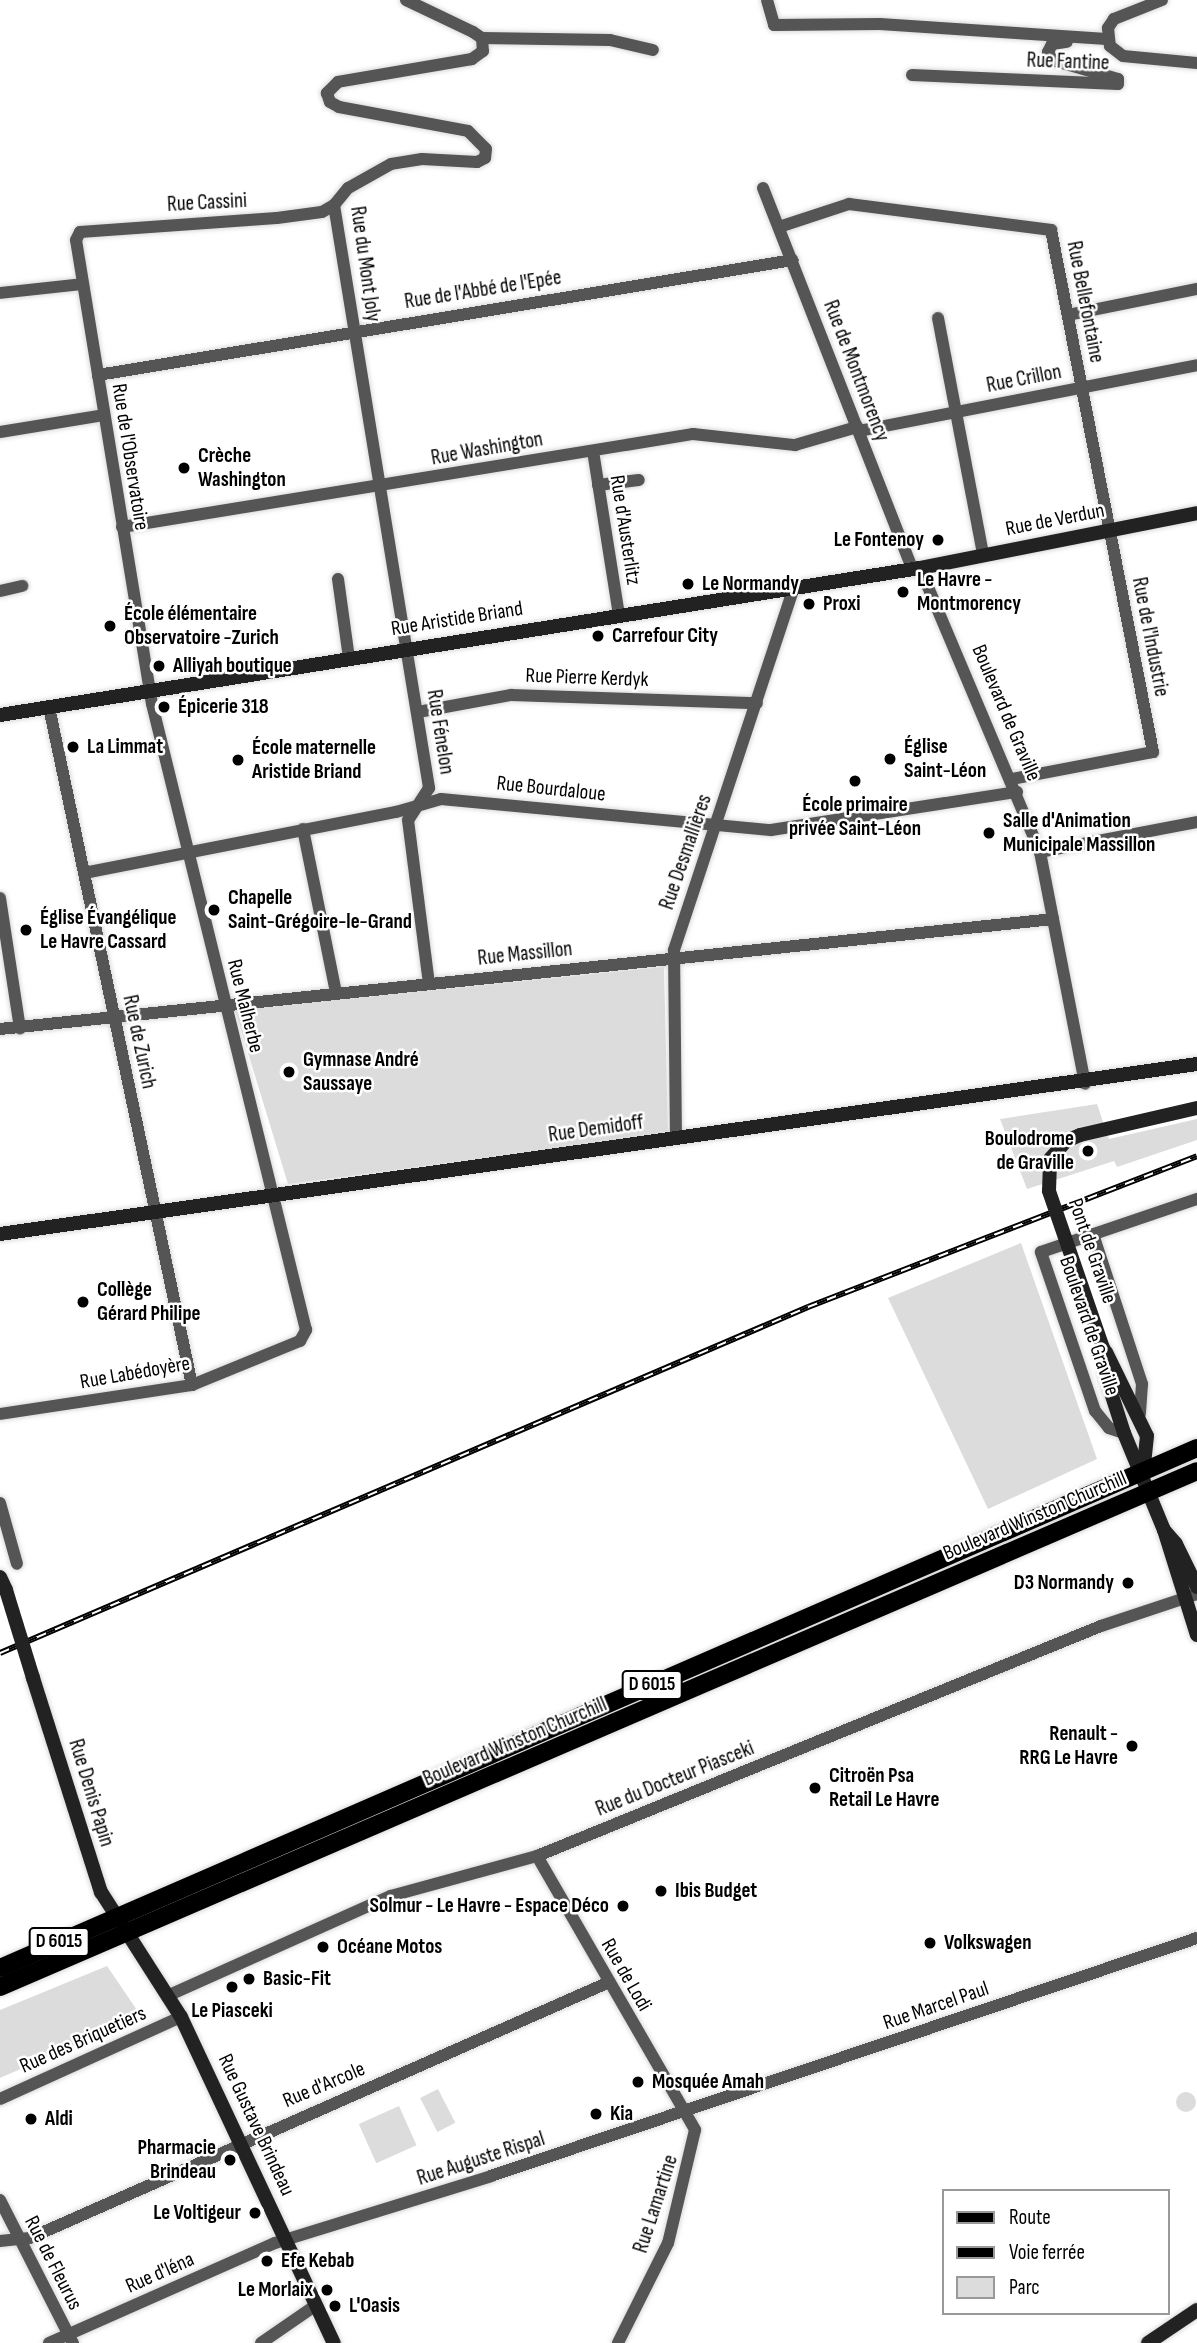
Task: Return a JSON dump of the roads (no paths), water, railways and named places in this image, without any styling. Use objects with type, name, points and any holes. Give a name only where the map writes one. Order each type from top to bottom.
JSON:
[{"type":"main road","name":"D 6015","points":[[1143,1472],[1197,1448]]},
{"type":"main road","name":"D 6015","points":[[1150,1492],[1197,1471]]},
{"type":"main road","name":"Boulevard Winston Churchill","points":[[0,1968],[1143,1472]]},
{"type":"main road","name":"Boulevard Winston Churchill","points":[[0,1987],[1150,1492]]},
{"type":"street","points":[[406,0],[482,38],[610,40],[653,50]]},
{"type":"street","points":[[767,0],[774,25],[880,24],[1107,40],[1123,55],[1197,63]]},
{"type":"street","points":[[1107,40],[1114,19],[1162,0]]},
{"type":"street","name":"Rue du Mont Joly","points":[[408,648],[334,205],[348,188],[391,164],[422,159],[477,162],[485,158],[484,142],[468,131],[339,107],[330,102],[327,93],[338,82],[472,59],[484,51],[482,38]]},
{"type":"street","name":"Rue Fantine","points":[[912,75],[1118,84],[1118,79],[1049,57],[1049,47],[1057,42],[1107,40]]},
{"type":"street","name":"Rue de Montmorency","points":[[763,188],[916,568]]},
{"type":"street","name":"Rue Cassini","points":[[80,232],[276,218],[322,212],[334,205]]},
{"type":"street","name":"Rue Bellefontaine","points":[[779,228],[849,205],[1051,230],[1109,530]]},
{"type":"street","name":"Rue de l'Observatoire","points":[[80,232],[76,240],[149,691]]},
{"type":"street","name":"Rue de l'Abbé de l'Epée","points":[[97,375],[355,329],[793,260]]},
{"type":"street","points":[[0,293],[83,284]]},
{"type":"street","points":[[1068,315],[1197,289]]},
{"type":"street","points":[[938,318],[983,555]]},
{"type":"street","name":"Rue Crillon","points":[[858,429],[1197,365]]},
{"type":"street","points":[[0,432],[104,415]]},
{"type":"street","name":"Rue Washington","points":[[122,527],[381,487],[693,434],[795,445],[858,429]]},
{"type":"street","name":"Rue d'Austerlitz","points":[[593,451],[619,615]]},
{"type":"street","points":[[598,485],[639,480]]},
{"type":"street","name":"Rue de Verdun","points":[[916,568],[1197,513]]},
{"type":"street","name":"Rue de l'Industrie","points":[[1011,779],[1153,752],[1109,530]]},
{"type":"street","name":"Rue Aristide Briand","points":[[0,715],[916,568]]},
{"type":"street","name":"Boulevard de Graville","points":[[916,568],[1017,792],[1040,852],[1085,1082]]},
{"type":"street","points":[[338,579],[349,658]]},
{"type":"street","points":[[0,591],[22,586]]},
{"type":"street","name":"Rue Desmallières","points":[[676,1139],[672,959],[794,587]]},
{"type":"street","name":"Rue Fénelon","points":[[408,648],[429,788],[408,820],[429,983]]},
{"type":"street","name":"Rue Malherbe","points":[[149,691],[306,1330]]},
{"type":"street","name":"Rue Pierre Kerdyk","points":[[418,712],[511,695],[757,703]]},
{"type":"street","name":"Rue de Zurich","points":[[49,707],[192,1385]]},
{"type":"street","name":"Rue Bourdaloue","points":[[84,873],[419,804],[463,798],[771,830],[1017,792]]},
{"type":"street","points":[[1040,852],[1197,822]]},
{"type":"street","points":[[303,830],[336,993]]},
{"type":"street","points":[[0,898],[20,1027]]},
{"type":"street","name":"Rue Massillon","points":[[0,1029],[1054,919]]},
{"type":"street","name":"Rue Demidoff","points":[[0,1234],[1197,1065]]},
{"type":"street","name":"Pont de Graville","points":[[1143,1472],[1150,1444],[1140,1414],[1103,1348],[1049,1191],[1050,1159],[1066,1141],[1080,1135],[1197,1108]]},
{"type":"street","points":[[1093,1234],[1197,1199]]},
{"type":"street","name":"Boulevard de Graville","points":[[1124,1433],[1109,1428],[1095,1411],[1041,1252],[1093,1234],[1142,1384],[1140,1414]]},
{"type":"street","name":"Rue Labédoyère","points":[[0,1414],[192,1385],[300,1341],[306,1330]]},
{"type":"street","name":"Pont de Graville","points":[[1103,1348],[1106,1377],[1124,1433],[1143,1472]]},
{"type":"street","points":[[1143,1472],[1190,1597],[1197,1635]]},
{"type":"street","points":[[0,1503],[17,1564]]},
{"type":"street","points":[[1164,1530],[1177,1544],[1197,1587]]},
{"type":"street","name":"Rue Denis Papin","points":[[3,1584],[96,1879],[118,1916]]},
{"type":"street","name":"Rue du Docteur Piasceki","points":[[167,1996],[391,1896],[537,1856],[1101,1626],[1190,1597]]},
{"type":"street","name":"Rue de Lodi","points":[[537,1856],[607,1983],[687,2111]]},
{"type":"street","points":[[118,1916],[128,1932]]},
{"type":"street","name":"Rue Gustave Brindeau","points":[[128,1932],[181,2017],[242,2141],[334,2343]]},
{"type":"street","name":"Rue Marcel Paul","points":[[687,2111],[1197,1938]]},
{"type":"street","name":"Rue d'Arcole","points":[[0,2241],[30,2238],[242,2141],[607,1983]]},
{"type":"street","name":"Rue des Briquetiers","points":[[0,2099],[181,2017]]},
{"type":"street","name":"Rue Auguste Rispal","points":[[287,2241],[687,2111]]},
{"type":"street","name":"Rue Lamartine","points":[[618,2343],[668,2243],[695,2142],[687,2111]]},
{"type":"street","name":"Rue de Fleurus","points":[[0,2200],[70,2339]]},
{"type":"street","name":"Rue d'Iéna","points":[[49,2343],[70,2339],[287,2241]]},
{"type":"street","points":[[261,2343],[316,2305]]},
{"type":"street","points":[[1148,2343],[1197,2310]]},
{"type":"railway","points":[[0,1653],[808,1307],[1197,1156]]},
{"type":"place","name":"Crèche Washington","points":[[184,468]]},
{"type":"place","name":"Le Fontenoy","points":[[938,540]]},
{"type":"place","name":"Le Normandy","points":[[688,584]]},
{"type":"place","name":"Le Havre - Montmorency","points":[[903,592]]},
{"type":"place","name":"Proxi","points":[[809,604]]},
{"type":"place","name":"École élémentaire Observatoire -Zurich","points":[[110,626]]},
{"type":"place","name":"Carrefour City","points":[[598,636]]},
{"type":"place","name":"Alliyah boutique","points":[[159,666]]},
{"type":"place","name":"Épicerie 318","points":[[164,707]]},
{"type":"place","name":"La Limmat","points":[[73,747]]},
{"type":"place","name":"Église Saint-Léon","points":[[890,759]]},
{"type":"place","name":"École maternelle Aristide Briand","points":[[238,760]]},
{"type":"place","name":"École primaire privée Saint-Léon","points":[[855,781]]},
{"type":"place","name":"Salle d'Animation Municipale Massillon","points":[[989,833]]},
{"type":"place","name":"Chapelle Saint-Grégoire-le-Grand","points":[[214,910]]},
{"type":"place","name":"Église Évangélique Le Havre Cassard","points":[[26,930]]},
{"type":"place","name":"Gymnase André Saussaye","points":[[289,1072]]},
{"type":"place","name":"Boulodrome de Graville","points":[[1088,1151]]},
{"type":"place","name":"Collège Gérard Philipe","points":[[83,1302]]},
{"type":"place","name":"D3 Normandy","points":[[1128,1583]]},
{"type":"place","name":"Renault - RRG Le Havre","points":[[1132,1746]]},
{"type":"place","name":"Citroën Psa Retail Le Havre","points":[[815,1788]]},
{"type":"place","name":"Ibis Budget","points":[[661,1891]]},
{"type":"place","name":"Solmur - Le Havre - Espace Déco","points":[[623,1906]]},
{"type":"place","name":"Volkswagen","points":[[930,1943]]},
{"type":"place","name":"Océane Motos","points":[[323,1947]]},
{"type":"place","name":"Basic-Fit","points":[[249,1979]]},
{"type":"place","name":"Le Piasceki","points":[[232,1987]]},
{"type":"place","name":"Mosquée Amah","points":[[638,2082]]},
{"type":"place","name":"Kia","points":[[596,2114]]},
{"type":"place","name":"Aldi","points":[[31,2119]]},
{"type":"place","name":"Pharmacie Brindeau","points":[[230,2160]]},
{"type":"place","name":"Le Voltigeur","points":[[255,2213]]},
{"type":"place","name":"Efe Kebab","points":[[267,2261]]},
{"type":"place","name":"Le Morlaix","points":[[327,2290]]},
{"type":"place","name":"L'Oasis","points":[[335,2306]]}]
